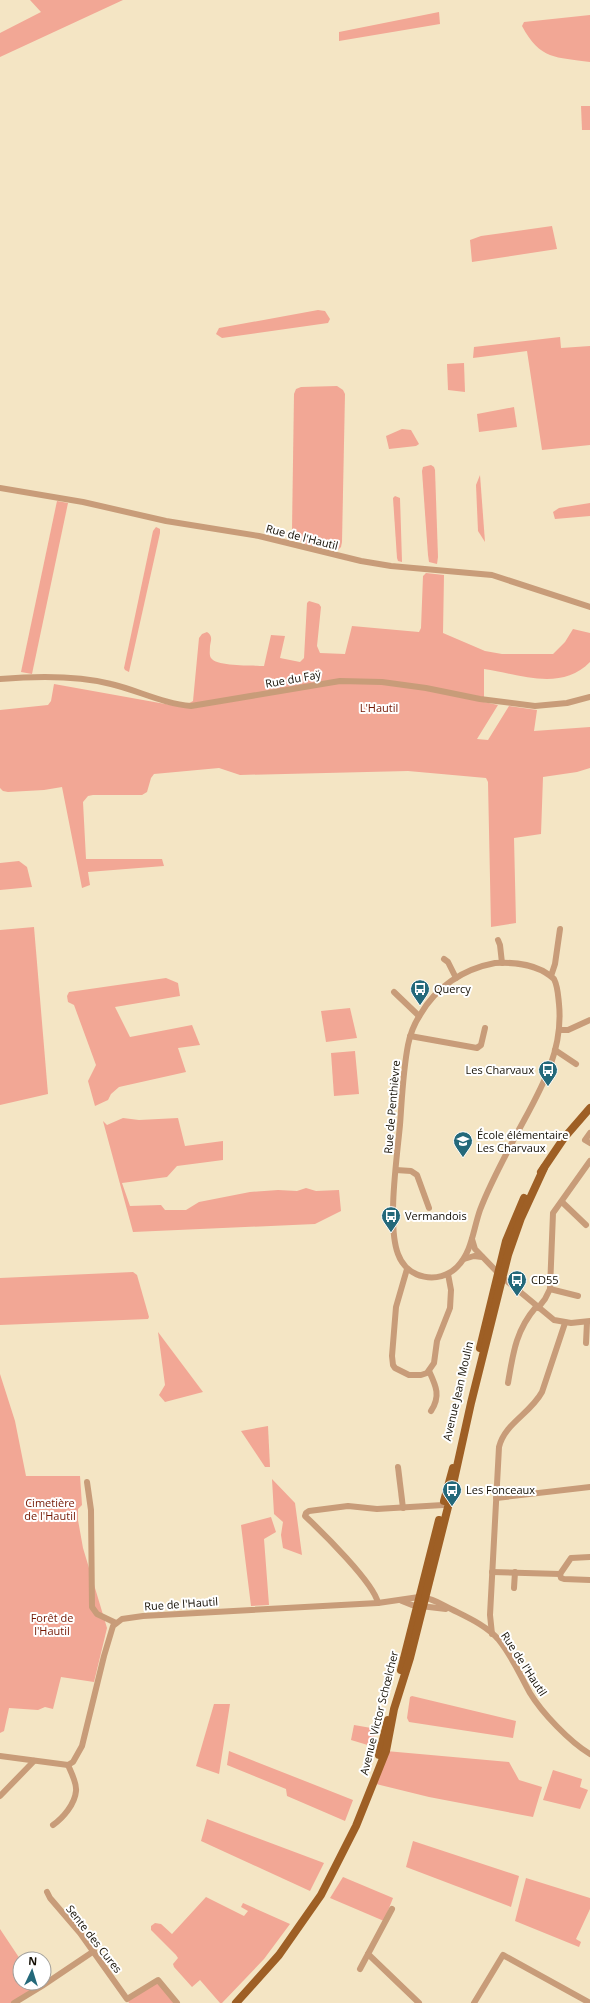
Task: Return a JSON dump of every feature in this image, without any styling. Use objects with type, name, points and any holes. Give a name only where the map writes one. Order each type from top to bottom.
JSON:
[{"type":"main road","points":[[544,1168],[564,1138],[590,1108]]},
{"type":"main road","name":"Avenue Jean Moulin","points":[[420,1601],[459,1460],[470,1403],[511,1226],[530,1189],[544,1168]]},
{"type":"main road","name":"Avenue Jean Moulin","points":[[420,1601],[448,1482],[455,1460],[456,1448],[500,1274],[528,1201],[544,1168]]},
{"type":"main road","name":"Avenue Victor Schœlcher","points":[[236,2003],[279,1955],[314,1906],[348,1844],[372,1783],[420,1601]]},
{"type":"street","name":"Rue de l'Hautil","points":[[3,489],[83,502],[160,520],[259,536],[361,561],[391,566],[492,575],[590,607]]},
{"type":"street","name":"Rue du Faÿ","points":[[0,679],[42,678],[86,680],[109,683],[177,704],[191,706],[340,681],[404,685],[480,699],[535,706],[567,703],[590,697]]},
{"type":"street","points":[[473,1251],[472,1239],[484,1201],[544,1083],[556,1050],[559,1030],[557,986],[551,976],[555,964],[560,929]]},
{"type":"street","points":[[498,940],[502,963]]},
{"type":"street","points":[[444,960],[448,962],[456,978]]},
{"type":"street","name":"Rue de Penthièvre","points":[[407,1269],[399,1256],[395,1245],[394,1210],[396,1170],[406,1061],[410,1036],[419,1016],[435,995],[456,978],[478,968],[502,963],[525,965],[551,976]]},
{"type":"street","points":[[394,992],[419,1016]]},
{"type":"street","points":[[559,1030],[568,1030],[590,1020]]},
{"type":"street","points":[[410,1036],[477,1048],[481,1045],[485,1028]]},
{"type":"street","points":[[556,1050],[576,1064]]},
{"type":"street","points":[[590,1132],[585,1140],[590,1143]]},
{"type":"street","points":[[508,1383],[513,1356],[523,1323],[550,1289],[552,1220],[554,1213],[590,1161]]},
{"type":"street","points":[[396,1170],[411,1171],[417,1175],[428,1208]]},
{"type":"street","points":[[562,1202],[586,1225]]},
{"type":"street","points":[[473,1251],[482,1257],[537,1307],[554,1320],[565,1323],[589,1321],[586,1343]]},
{"type":"street","points":[[448,1274],[451,1290],[450,1308],[437,1341],[434,1363],[430,1371],[421,1375],[409,1375],[399,1372],[393,1365],[396,1307],[407,1269],[414,1274],[435,1278],[448,1274],[473,1251]]},
{"type":"street","points":[[550,1289],[578,1296]]},
{"type":"street","points":[[492,1634],[489,1620],[499,1448],[502,1438],[508,1428],[539,1398],[565,1323]]},
{"type":"street","points":[[430,1371],[438,1394],[436,1404],[432,1411]]},
{"type":"street","points":[[398,1467],[403,1508]]},
{"type":"street","points":[[0,1756],[68,1764],[72,1762],[82,1746],[104,1656],[116,1623],[97,1614],[92,1607],[91,1510],[86,1482]]},
{"type":"street","points":[[496,1498],[590,1486]]},
{"type":"street","points":[[378,1603],[377,1597],[361,1576],[306,1516],[306,1513],[308,1511],[348,1506],[377,1509],[443,1505]]},
{"type":"street","points":[[560,1574],[571,1558],[590,1557]]},
{"type":"street","points":[[492,1572],[560,1574],[564,1579],[590,1580]]},
{"type":"street","points":[[514,1588],[515,1572]]},
{"type":"street","name":"Rue de l'Hautil","points":[[116,1623],[122,1619],[143,1616],[378,1603],[401,1600],[420,1601],[452,1610],[485,1628],[499,1640],[518,1668],[531,1695],[573,1742],[590,1754]]},
{"type":"street","name":"Rue de l'Hautil","points":[[420,1601],[452,1610]]},
{"type":"street","points":[[485,1628],[489,1620]]},
{"type":"street","points":[[0,1796],[34,1761]]},
{"type":"street","points":[[53,1825],[72,1804],[76,1791],[68,1764]]},
{"type":"street","name":"Sente des Cures","points":[[47,1892],[50,1898],[94,1951],[128,2001],[158,1980],[178,2003]]},
{"type":"street","points":[[360,1969],[374,1940],[392,1909]]},
{"type":"street","points":[[14,2003],[94,1951]]},
{"type":"street","points":[[368,1954],[419,2003]]},
{"type":"street","points":[[474,2003],[503,1955],[590,2003]]},
{"type":"green space","points":[[30,0],[123,0],[0,57],[0,33],[41,12]]},
{"type":"green space","points":[[439,12],[440,24],[339,41],[339,32]]},
{"type":"green space","points":[[590,15],[590,62],[558,57],[542,51],[535,45],[522,26],[524,22]]},
{"type":"green space","points":[[581,106],[590,106],[590,130],[582,130]]},
{"type":"green space","points":[[552,226],[557,249],[472,262],[470,240],[481,236]]},
{"type":"green space","points":[[318,310],[325,311],[330,319],[328,323],[222,338],[216,334],[219,328]]},
{"type":"green space","points":[[560,337],[561,348],[590,346],[590,445],[542,450],[527,351],[473,358],[474,347]]},
{"type":"green space","points":[[464,363],[465,392],[448,390],[447,364]]},
{"type":"green space","points":[[337,386],[343,390],[345,394],[342,542],[341,547],[337,551],[307,545],[300,541],[292,530],[294,394],[296,389],[301,387]]},
{"type":"green space","points":[[514,407],[517,427],[479,432],[477,414]]},
{"type":"green space","points":[[402,429],[411,430],[419,444],[416,446],[389,449],[386,436]]},
{"type":"green space","points":[[431,465],[435,470],[437,564],[429,562],[422,471],[423,467]]},
{"type":"green space","points":[[480,475],[485,542],[478,531],[476,485]]},
{"type":"green space","points":[[395,496],[400,498],[402,562],[398,561],[397,558],[393,498]]},
{"type":"green space","points":[[57,501],[68,503],[32,674],[21,672]]},
{"type":"green space","points":[[590,503],[590,516],[555,519],[553,512],[559,508]]},
{"type":"green space","points":[[156,527],[160,529],[160,533],[129,672],[124,668],[153,531]]},
{"type":"green space","name":"L'Hautil","points":[[426,573],[444,575],[443,633],[485,651],[502,654],[553,654],[565,642],[573,629],[590,633],[590,662],[579,671],[566,676],[553,679],[539,679],[484,669],[484,702],[498,705],[477,739],[488,740],[509,706],[537,710],[534,731],[590,727],[590,768],[577,772],[543,777],[541,834],[514,838],[516,923],[491,927],[488,782],[486,778],[408,771],[240,775],[219,768],[154,774],[151,778],[147,792],[142,795],[93,795],[88,796],[83,802],[86,859],[162,859],[164,866],[88,872],[90,885],[82,888],[62,787],[44,790],[8,792],[3,791],[0,788],[0,710],[48,705],[51,701],[54,684],[182,707],[193,701],[199,638],[202,634],[207,632],[210,635],[210,657],[220,663],[264,666],[271,635],[285,636],[280,658],[300,662],[304,658],[307,603],[309,601],[319,604],[321,607],[317,646],[320,653],[345,654],[352,626],[419,632],[421,628],[423,576]]},
{"type":"green space","points":[[19,861],[27,867],[32,887],[0,890],[0,863]]},
{"type":"green space","points":[[34,927],[48,1094],[0,1105],[0,930]]},
{"type":"green space","points":[[166,978],[178,983],[180,996],[115,1007],[130,1037],[192,1025],[200,1045],[178,1048],[186,1072],[119,1087],[111,1094],[108,1100],[95,1106],[88,1081],[96,1065],[74,1005],[68,1002],[67,996],[69,992]]},
{"type":"green space","points":[[350,1008],[357,1038],[326,1042],[321,1011]]},
{"type":"green space","points":[[355,1051],[359,1094],[334,1096],[331,1053]]},
{"type":"green space","points":[[123,1118],[139,1120],[178,1118],[185,1146],[223,1141],[223,1160],[177,1166],[167,1177],[122,1183],[130,1206],[161,1205],[165,1210],[186,1210],[199,1202],[250,1192],[278,1190],[297,1191],[306,1188],[316,1191],[339,1190],[341,1211],[315,1224],[133,1232],[103,1121],[107,1125]]},
{"type":"green space","points":[[133,1272],[137,1275],[149,1317],[148,1319],[0,1325],[0,1278]]},
{"type":"green space","points":[[158,1332],[203,1392],[165,1402],[159,1395],[165,1385]]},
{"type":"green space","name":"Forêt de l'Hautil","points":[[0,1374],[15,1421],[26,1476],[80,1476],[82,1505],[78,1509],[78,1520],[83,1548],[107,1628],[94,1682],[61,1677],[53,1709],[45,1707],[38,1710],[9,1708],[4,1731],[0,1733]]},
{"type":"green space","points":[[268,1426],[270,1467],[265,1467],[241,1431]]},
{"type":"green space","points":[[272,1479],[295,1503],[302,1555],[283,1548],[281,1535],[283,1522],[274,1514]]},
{"type":"green space","points":[[271,1517],[276,1532],[264,1539],[269,1605],[251,1606],[241,1525]]},
{"type":"green space","points":[[412,1696],[516,1721],[513,1738],[409,1722],[407,1718],[410,1697]]},
{"type":"green space","points":[[214,1704],[230,1704],[219,1774],[196,1766]]},
{"type":"green space","points":[[354,1725],[377,1729],[371,1746],[351,1740]]},
{"type":"green space","points":[[229,1751],[353,1800],[345,1821],[287,1796],[286,1789],[227,1765]]},
{"type":"green space","points":[[386,1751],[509,1762],[519,1780],[542,1787],[533,1817],[429,1797],[372,1783]]},
{"type":"green space","points":[[553,1770],[582,1779],[580,1787],[588,1790],[580,1809],[543,1800]]},
{"type":"green space","points":[[207,1819],[324,1863],[310,1891],[201,1841]]},
{"type":"green space","points":[[413,1841],[519,1876],[511,1907],[406,1867]]},
{"type":"green space","points":[[343,1877],[393,1898],[384,1921],[330,1898]]},
{"type":"green space","points":[[526,1878],[590,1898],[590,1909],[576,1939],[581,1942],[579,1947],[515,1921]]},
{"type":"green space","points":[[206,1897],[244,1916],[248,1911],[241,1907],[243,1903],[290,1924],[264,1959],[222,2003],[220,2003],[200,1980],[192,1987],[174,1967],[173,1964],[178,1958],[176,1955],[151,1930],[151,1926],[155,1923],[161,1924],[172,1934]]},
{"type":"green space","points":[[0,1929],[15,1951],[12,1951],[12,1991],[31,1991],[11,2003],[0,2003]]},
{"type":"green space","points":[[158,1978],[176,2003],[129,2003],[127,1999]]},
{"type":"place","name":"Quercy","points":[[420,1006]]},
{"type":"place","name":"Les Charvaux","points":[[548,1087]]},
{"type":"place","name":"École élémentaire Les Charvaux","points":[[463,1158]]},
{"type":"place","name":"Vermandois","points":[[391,1233]]},
{"type":"place","name":"CD55","points":[[517,1297]]},
{"type":"place","name":"Les Fonceaux","points":[[452,1507]]},
{"type":"park label","name":"Cimetière de l'Hautil","points":[[50,1509]]}]
